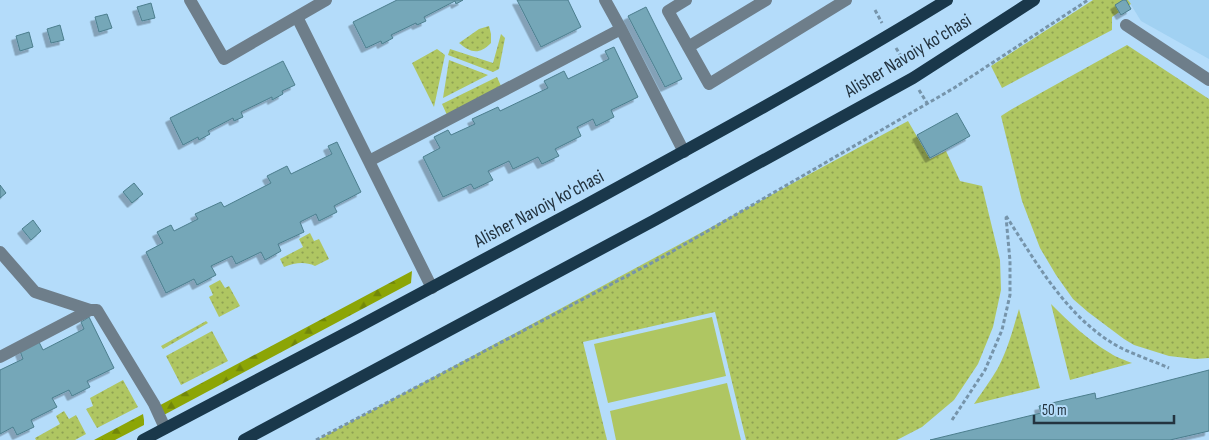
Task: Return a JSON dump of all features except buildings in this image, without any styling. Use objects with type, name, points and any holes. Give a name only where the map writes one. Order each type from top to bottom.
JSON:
[{"type":"main road","name":"Alisher Navoiy ko'chasi","points":[[143,440],[432,288],[684,152],[947,0]]},
{"type":"main road","name":"Alisher Navoiy ko'chasi","points":[[244,440],[653,221],[913,78],[1034,0]]},
{"type":"street","points":[[190,0],[224,59],[326,0]]},
{"type":"street","points":[[605,0],[684,152]]},
{"type":"street","points":[[686,0],[668,11],[709,84],[846,0]]},
{"type":"street","points":[[688,47],[766,0]]},
{"type":"street","points":[[297,17],[432,288]]},
{"type":"street","points":[[1126,25],[1209,80]]},
{"type":"street","points":[[369,161],[621,29]]},
{"type":"street","points":[[0,252],[35,292],[90,310],[97,310],[154,404],[166,428]]},
{"type":"street","points":[[0,357],[90,310]]},
{"type":"path","points":[[316,440],[661,258],[954,88],[1088,0]]},
{"type":"path","points":[[875,10],[927,103]]},
{"type":"path","points":[[952,420],[985,370],[1002,330],[1010,295],[1010,261],[1006,216],[1048,281],[1066,304],[1093,329],[1119,346],[1169,368]]},
{"type":"shaded area","points":[[1128,0],[1209,0],[1209,59],[1141,21]]},
{"type":"green space","points":[[1093,0],[1128,0],[1131,4],[1112,17],[1112,30],[1002,88],[991,66]]},
{"type":"green space","points":[[489,26],[491,43],[487,47],[479,51],[471,51],[459,43],[479,29]]},
{"type":"green space","points":[[501,34],[505,38],[499,69],[493,72],[448,55],[450,49],[493,63]]},
{"type":"green space","points":[[1127,45],[1209,99],[1209,358],[1195,359],[1169,356],[1134,345],[1088,312],[1073,299],[1056,275],[1040,248],[1022,201],[1001,116]]},
{"type":"green space","points":[[437,49],[445,55],[434,107],[412,63]]},
{"type":"green space","points":[[449,60],[488,75],[443,98]]},
{"type":"green space","points":[[497,77],[501,86],[447,115],[442,104]]},
{"type":"green space","points":[[908,121],[930,159],[946,151],[960,181],[982,186],[1000,260],[1001,290],[993,327],[978,364],[954,400],[922,427],[897,440],[746,440],[715,312],[583,342],[607,440],[317,440]]},
{"type":"green space","points":[[310,233],[314,241],[319,239],[329,259],[315,266],[300,263],[284,267],[280,259],[303,247],[299,239]]},
{"type":"green space","points":[[412,271],[411,283],[160,417],[151,410]]},
{"type":"green space","points":[[220,280],[225,288],[229,286],[240,306],[219,317],[209,297],[213,295],[209,286]]},
{"type":"green space","points":[[1051,304],[1094,342],[1115,356],[1132,363],[1070,380]]},
{"type":"green space","points":[[1019,309],[1040,388],[974,404],[1002,361]]},
{"type":"green space","points":[[712,317],[726,376],[608,403],[594,344]]},
{"type":"green space","points":[[206,321],[208,323],[163,349],[161,346]]},
{"type":"green space","points":[[212,331],[228,361],[181,385],[166,356]]},
{"type":"green space","points":[[123,380],[138,407],[97,428],[86,409],[93,406],[90,398]]},
{"type":"green space","points":[[727,383],[741,440],[616,440],[610,411]]},
{"type":"green space","points":[[64,411],[69,419],[76,415],[86,434],[75,440],[36,440],[35,438],[60,424],[56,416]]},
{"type":"green space","points":[[143,414],[144,425],[115,440],[94,440]]}]
